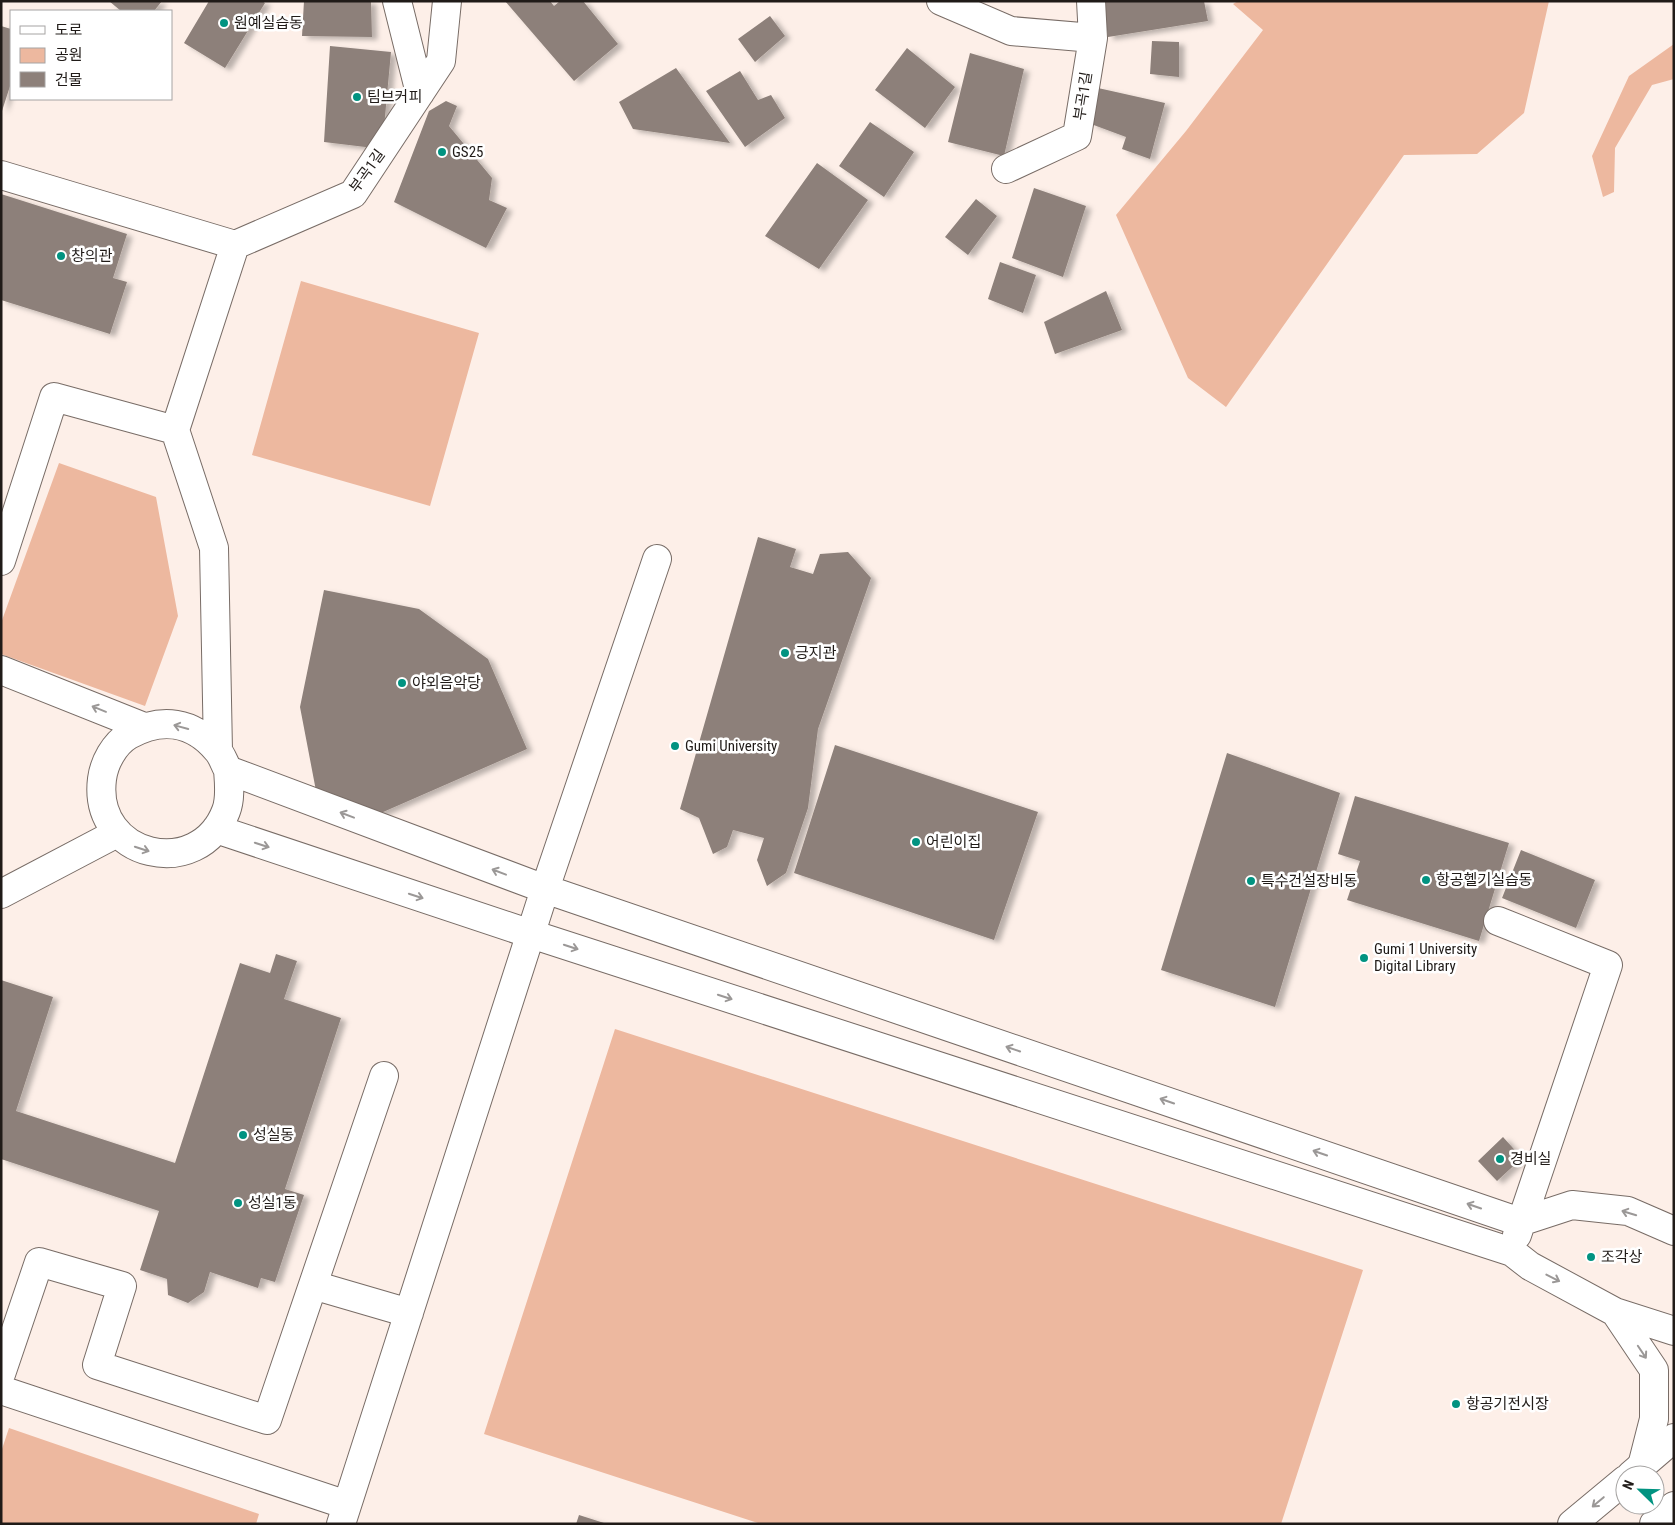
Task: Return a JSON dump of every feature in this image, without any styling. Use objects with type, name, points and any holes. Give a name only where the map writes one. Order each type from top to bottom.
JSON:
[{"type":"street","points":[[397,1],[420,93]]},
{"type":"street","name":"부곡1길","points":[[235,244],[353,194],[441,61],[447,1]]},
{"type":"street","points":[[941,1],[1011,31],[1093,38]]},
{"type":"street","name":"부곡1길","points":[[1006,168],[1077,136],[1093,38],[1091,1]]},
{"type":"street","points":[[1,175],[235,244],[175,430],[214,548],[223,760],[230,790],[226,811],[216,829],[199,844],[178,852],[156,853],[135,847],[117,833],[105,815],[100,793],[103,771],[111,752],[126,737],[144,727],[165,723],[185,726],[204,736],[223,760],[545,889],[1520,1222],[1572,1204],[1628,1211],[1674,1231]]},
{"type":"street","points":[[1,561],[54,397],[175,430]]},
{"type":"street","points":[[1,1390],[344,1514],[545,889],[657,559]]},
{"type":"street","points":[[1,670],[144,727]]},
{"type":"street","points":[[216,829],[531,934],[1512,1252],[1530,1266],[1615,1312],[1674,1331]]},
{"type":"street","points":[[1,894],[117,833]]},
{"type":"street","points":[[1498,921],[1608,965],[1520,1222],[1512,1252]]},
{"type":"street","points":[[1,1374],[39,1262],[122,1286],[97,1365],[266,1420],[384,1076]]},
{"type":"street","points":[[313,1285],[409,1313]]},
{"type":"street","points":[[1615,1312],[1654,1370],[1654,1419],[1636,1465]]},
{"type":"street","points":[[1642,1465],[1674,1438]]},
{"type":"street","points":[[1572,1524],[1615,1488]]},
{"type":"street","points":[[1654,1524],[1674,1506]]},
{"type":"green space","points":[[1238,1],[1549,1],[1524,113],[1477,154],[1404,155],[1226,407],[1188,378],[1116,215],[1186,131],[1263,30],[1233,4]]},
{"type":"green space","points":[[1674,44],[1674,79],[1652,85],[1615,148],[1614,192],[1603,197],[1592,156],[1629,76]]},
{"type":"green space","points":[[301,281],[479,333],[430,506],[252,455]]},
{"type":"green space","points":[[59,463],[156,497],[178,616],[145,706],[1,654],[1,623]]},
{"type":"green space","points":[[615,1029],[1363,1270],[1281,1524],[761,1524],[484,1434]]},
{"type":"green space","points":[[9,1428],[259,1514],[256,1524],[1,1524],[1,1452]]},
{"type":"building","points":[[109,1],[162,1],[155,10],[120,10]]},
{"type":"building","name":"원예실습동","points":[[209,1],[262,1],[265,3],[225,68],[184,43]]},
{"type":"building","points":[[304,1],[371,1],[372,37],[302,36]]},
{"type":"building","points":[[505,1],[550,1],[554,6],[560,1],[583,1],[618,44],[574,81]]},
{"type":"building","points":[[1103,1],[1204,1],[1208,21],[1108,37]]},
{"type":"building","points":[[770,16],[785,36],[755,62],[738,39]]},
{"type":"building","points":[[1,26],[10,29],[10,86],[2,111]]},
{"type":"building","points":[[1152,41],[1179,42],[1179,77],[1150,74]]},
{"type":"building","name":"팀브커피","points":[[330,46],[391,52],[382,149],[324,142]]},
{"type":"building","points":[[907,48],[955,87],[925,128],[875,90]]},
{"type":"building","points":[[970,53],[1024,69],[1004,156],[948,142]]},
{"type":"building","points":[[676,68],[730,143],[633,129],[619,102]]},
{"type":"building","points":[[740,71],[758,100],[771,95],[785,118],[745,147],[706,91]]},
{"type":"building","points":[[1098,88],[1165,103],[1150,159],[1122,149],[1126,137],[1091,124]]},
{"type":"building","name":"GS25","points":[[446,101],[457,106],[449,126],[492,178],[489,200],[507,208],[486,248],[394,202],[429,111]]},
{"type":"building","points":[[870,122],[914,152],[884,197],[839,166]]},
{"type":"building","points":[[817,163],[868,200],[819,269],[765,236]]},
{"type":"building","points":[[1034,188],[1086,206],[1063,277],[1012,258]]},
{"type":"building","name":"창의관","points":[[1,194],[127,234],[113,278],[127,282],[110,334],[1,300]]},
{"type":"building","points":[[976,199],[997,216],[968,255],[945,237]]},
{"type":"building","points":[[1000,262],[1036,275],[1023,313],[988,299]]},
{"type":"building","points":[[1106,291],[1122,330],[1055,354],[1044,322]]},
{"type":"building","name":"긍지관","points":[[758,537],[796,549],[790,567],[813,574],[820,554],[848,552],[871,578],[818,729],[808,808],[786,873],[767,886],[757,860],[764,838],[733,830],[727,847],[713,854],[699,818],[680,809]]},
{"type":"building","name":"야외음악당","points":[[324,590],[419,609],[488,659],[527,749],[374,816],[317,796],[300,707]]},
{"type":"building","name":"어린이집","points":[[835,745],[1038,812],[994,940],[794,873]]},
{"type":"building","name":"특수건설장비동","points":[[1227,753],[1340,793],[1275,1007],[1161,970]]},
{"type":"building","name":"항공헬기실습동","points":[[1355,796],[1509,843],[1479,941],[1347,900],[1360,861],[1338,854]]},
{"type":"building","points":[[1521,850],[1595,880],[1576,928],[1502,898]]},
{"type":"building","name":"성실동","points":[[276,954],[297,961],[284,999],[341,1018],[285,1189],[304,1195],[275,1282],[261,1278],[258,1288],[210,1272],[204,1292],[188,1303],[168,1295],[167,1279],[140,1270],[159,1211],[1,1159],[1,980],[53,997],[16,1111],[175,1163],[240,963],[270,973]]},
{"type":"building","name":"경비실","points":[[1503,1137],[1522,1158],[1497,1181],[1478,1161]]},
{"type":"building","points":[[579,1515],[604,1523],[604,1524],[576,1524]]},
{"type":"place","name":"원예실습동","points":[[224,23]]},
{"type":"place","name":"팀브커피","points":[[357,97]]},
{"type":"place","name":"GS25","points":[[442,152]]},
{"type":"place","name":"창의관","points":[[61,256]]},
{"type":"place","name":"긍지관","points":[[785,653]]},
{"type":"place","name":"야외음악당","points":[[402,683]]},
{"type":"place","name":"Gumi University","points":[[675,746]]},
{"type":"place","name":"어린이집","points":[[916,842]]},
{"type":"place","name":"항공헬기실습동","points":[[1426,880]]},
{"type":"place","name":"특수건설장비동","points":[[1251,881]]},
{"type":"place","name":"Gumi 1 University Digital Library","points":[[1364,958]]},
{"type":"place","name":"성실동","points":[[243,1135]]},
{"type":"place","name":"경비실","points":[[1500,1159]]},
{"type":"place","name":"성실1동","points":[[238,1203]]},
{"type":"place","name":"조각상","points":[[1591,1257]]},
{"type":"place","name":"항공기전시장","points":[[1456,1404]]}]
